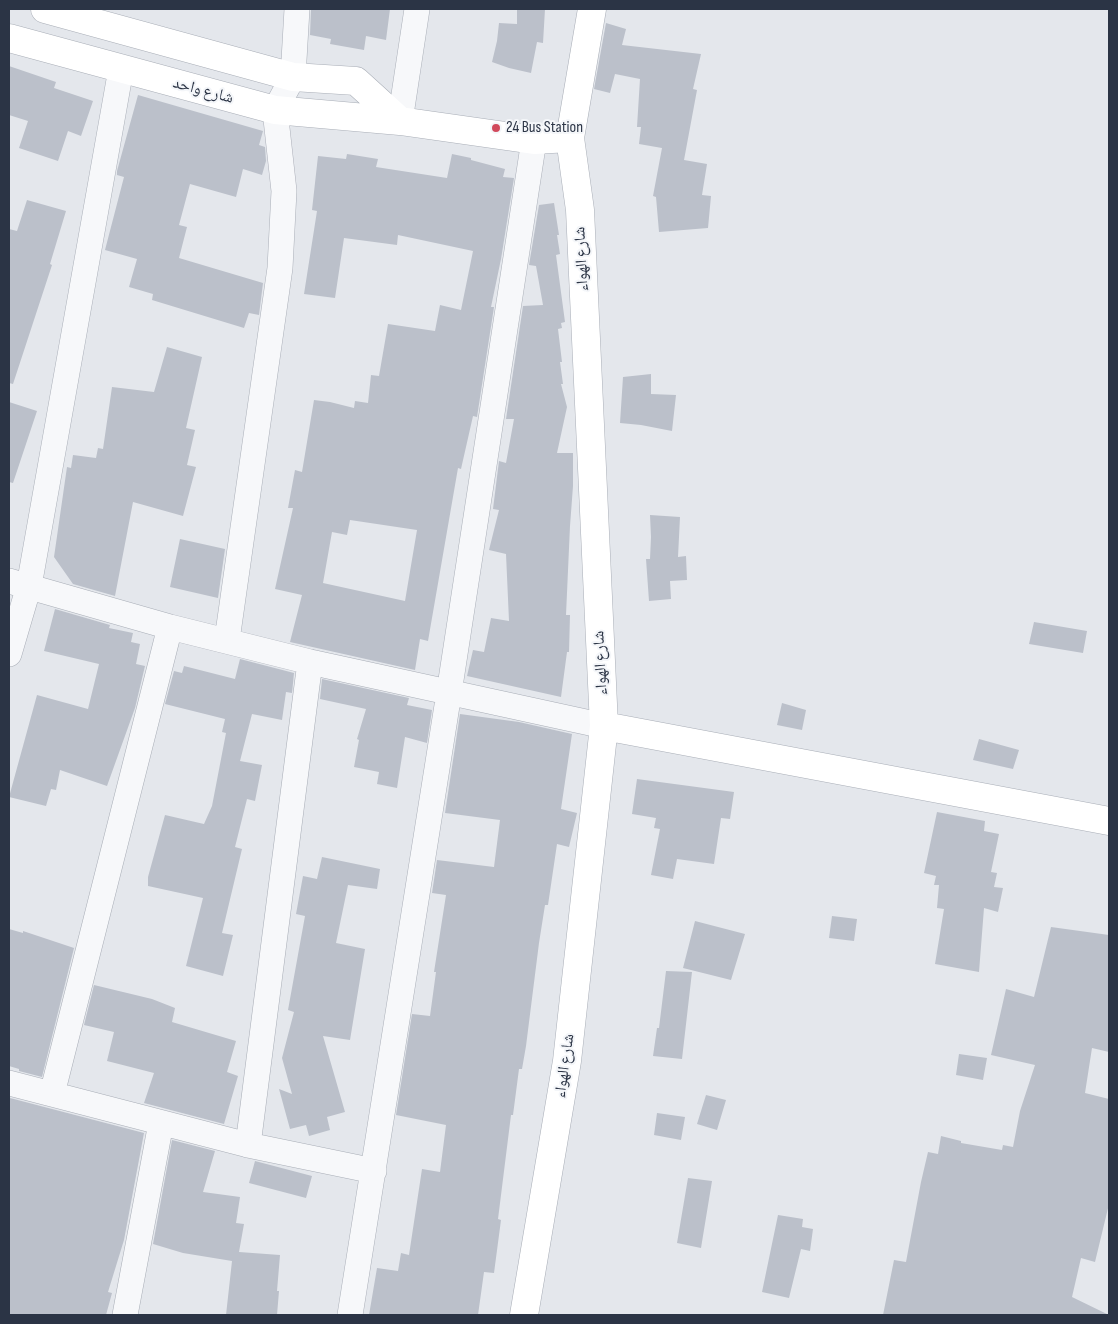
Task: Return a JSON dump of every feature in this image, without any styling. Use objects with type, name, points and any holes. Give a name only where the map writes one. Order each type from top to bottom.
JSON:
[{"type":"street","points":[[45,9],[72,12],[293,77],[356,81],[400,121]]},
{"type":"street","points":[[227,640],[280,268],[284,191],[275,110],[293,77],[297,9]]},
{"type":"street","points":[[400,121],[417,9]]},
{"type":"street","name":"شارع الهواء","points":[[524,1315],[567,1061],[604,726],[580,210],[570,138],[592,9]]},
{"type":"street","name":"شارع واحد","points":[[9,38],[275,110],[400,121],[534,140],[570,138]]},
{"type":"street","points":[[9,654],[19,584],[121,69]]},
{"type":"street","points":[[350,1315],[449,693],[534,140]]},
{"type":"street","points":[[19,584],[170,627],[310,662],[449,693],[604,726],[1109,821]]},
{"type":"street","points":[[52,1094],[170,627]]},
{"type":"street","points":[[248,1145],[310,662]]},
{"type":"street","points":[[9,1083],[248,1145],[374,1171]]},
{"type":"street","points":[[125,1315],[161,1123]]},
{"type":"building","points":[[311,9],[390,9],[386,40],[366,36],[364,50],[330,44],[331,39],[310,35]]},
{"type":"building","points":[[517,9],[545,9],[543,43],[537,42],[531,73],[492,62],[499,23],[517,24]]},
{"type":"building","points":[[606,23],[626,29],[622,45],[701,54],[693,89],[697,90],[684,160],[707,164],[702,195],[711,196],[708,228],[659,232],[656,197],[653,196],[662,148],[639,144],[641,127],[637,127],[640,79],[615,74],[610,93],[594,89]]},
{"type":"building","points":[[9,66],[56,82],[54,88],[93,101],[81,136],[68,131],[58,161],[19,148],[28,121],[9,115]]},
{"type":"building","points":[[138,95],[263,131],[259,145],[265,147],[266,161],[262,175],[243,169],[236,197],[190,184],[179,225],[187,227],[179,258],[263,283],[259,315],[249,313],[244,328],[152,300],[153,294],[129,287],[137,259],[105,250],[124,177],[117,175],[117,171]]},
{"type":"building","points":[[347,154],[378,159],[376,167],[447,178],[452,154],[505,169],[503,177],[514,178],[491,307],[494,307],[477,417],[473,416],[461,469],[458,468],[428,641],[420,639],[415,670],[290,642],[302,595],[275,589],[293,508],[288,508],[295,470],[302,472],[314,400],[354,408],[355,401],[368,403],[371,375],[379,376],[388,324],[435,331],[440,305],[461,310],[473,251],[398,235],[397,245],[344,238],[335,298],[304,294],[317,211],[312,210],[318,156],[346,159]],"holes":[[[350,520],[417,530],[405,601],[323,583],[332,532],[347,535]]]},
{"type":"building","points":[[27,200],[66,211],[50,264],[52,265],[13,384],[9,383],[9,229],[17,231]]},
{"type":"building","points":[[554,203],[560,254],[556,255],[565,322],[561,323],[562,328],[558,329],[562,362],[560,362],[563,384],[561,384],[567,407],[557,453],[573,453],[566,615],[570,615],[569,652],[567,652],[561,697],[467,676],[473,650],[484,652],[491,618],[509,621],[506,554],[489,550],[499,510],[493,509],[499,461],[506,463],[514,419],[506,419],[523,306],[543,305],[536,266],[529,265],[539,205]]},
{"type":"building","points":[[167,347],[202,357],[186,428],[195,430],[187,465],[196,467],[183,516],[133,502],[115,596],[73,584],[54,557],[67,467],[71,468],[73,455],[96,458],[98,448],[103,449],[112,387],[154,392]]},
{"type":"building","points":[[651,374],[651,394],[676,395],[672,431],[620,423],[623,377]]},
{"type":"building","points":[[9,402],[37,411],[13,483],[9,482]]},
{"type":"building","points":[[650,515],[680,517],[678,557],[686,556],[687,580],[670,581],[671,599],[649,601],[646,559],[650,559]]},
{"type":"building","points":[[180,539],[225,549],[218,598],[170,587]]},
{"type":"building","points":[[55,609],[110,625],[109,628],[133,633],[131,642],[140,644],[136,664],[145,666],[135,708],[107,786],[60,770],[56,790],[51,789],[46,806],[9,797],[37,695],[88,709],[99,664],[44,651]]},
{"type":"building","points":[[1034,622],[1087,631],[1083,653],[1029,644]]},
{"type":"building","points":[[240,659],[294,673],[292,693],[286,692],[282,720],[252,714],[240,761],[262,765],[255,801],[247,799],[235,847],[242,849],[222,933],[233,935],[223,976],[186,966],[203,898],[148,886],[148,877],[165,815],[204,824],[212,806],[226,733],[222,732],[225,719],[165,704],[174,671],[182,673],[184,666],[235,679]]},
{"type":"building","points":[[322,679],[409,698],[407,705],[432,710],[427,743],[405,737],[397,788],[377,784],[379,772],[354,767],[359,740],[357,739],[366,709],[320,699]]},
{"type":"building","points":[[782,703],[806,710],[802,730],[777,725]]},
{"type":"building","points":[[460,714],[519,722],[572,734],[561,809],[577,813],[569,847],[557,844],[548,905],[545,905],[539,943],[526,1046],[522,1069],[519,1069],[513,1115],[511,1115],[498,1219],[501,1220],[494,1273],[484,1272],[478,1315],[369,1315],[377,1268],[398,1271],[401,1253],[409,1255],[422,1169],[440,1172],[446,1125],[396,1115],[412,1014],[430,1016],[436,972],[434,972],[446,895],[432,893],[437,860],[494,867],[500,820],[445,813]]},
{"type":"building","points":[[979,739],[1019,750],[1013,769],[973,760]]},
{"type":"building","points":[[637,779],[734,792],[730,819],[721,818],[714,864],[677,859],[673,879],[651,875],[660,829],[654,828],[656,818],[632,814]]},
{"type":"building","points":[[937,812],[985,821],[984,831],[999,834],[991,872],[997,873],[994,887],[1003,888],[998,912],[984,908],[979,972],[935,964],[944,909],[937,908],[939,885],[934,885],[936,876],[924,873]]},
{"type":"building","points":[[322,857],[380,869],[377,889],[348,885],[336,943],[365,949],[350,1040],[323,1036],[345,1112],[327,1117],[330,1130],[309,1136],[306,1125],[290,1129],[279,1089],[292,1094],[282,1058],[294,1012],[288,1010],[305,916],[296,914],[303,876],[317,879]]},
{"type":"building","points":[[832,916],[857,919],[854,941],[829,938]]},
{"type":"building","points":[[695,921],[745,934],[731,980],[683,968]]},
{"type":"building","points":[[1051,927],[1109,935],[1109,1052],[1092,1048],[1085,1093],[1109,1099],[1109,1204],[1095,1262],[1081,1258],[1072,1297],[1109,1315],[883,1315],[894,1260],[906,1262],[928,1152],[938,1154],[941,1136],[961,1141],[961,1143],[1002,1150],[1003,1145],[1013,1147],[1020,1111],[1035,1065],[991,1055],[1006,989],[1034,997]]},
{"type":"building","points":[[9,929],[23,933],[23,931],[74,948],[42,1077],[19,1071],[19,1069],[9,1066]]},
{"type":"building","points":[[666,971],[692,972],[682,1059],[653,1056],[657,1028],[659,1028]]},
{"type":"building","points":[[94,985],[152,999],[175,1008],[172,1022],[236,1041],[227,1072],[238,1076],[224,1124],[144,1103],[154,1073],[107,1061],[114,1032],[84,1025]]},
{"type":"building","points":[[959,1054],[987,1058],[983,1080],[956,1075]]},
{"type":"building","points":[[706,1095],[726,1100],[717,1130],[697,1124]]},
{"type":"building","points":[[10,1098],[144,1133],[124,1240],[108,1292],[112,1293],[106,1315],[9,1315]]},
{"type":"building","points":[[657,1113],[685,1117],[681,1140],[654,1135]]},
{"type":"building","points":[[172,1140],[215,1151],[203,1192],[240,1197],[236,1223],[244,1224],[239,1252],[280,1255],[277,1315],[226,1315],[232,1261],[183,1253],[153,1244]]},
{"type":"building","points":[[255,1161],[312,1176],[306,1198],[249,1183]]},
{"type":"building","points":[[688,1178],[712,1181],[701,1248],[677,1243]]},
{"type":"building","points":[[778,1215],[803,1219],[802,1227],[813,1229],[810,1251],[801,1249],[789,1298],[762,1292]]},
{"type":"place","name":"24 Bus Station","points":[[496,128]]}]
